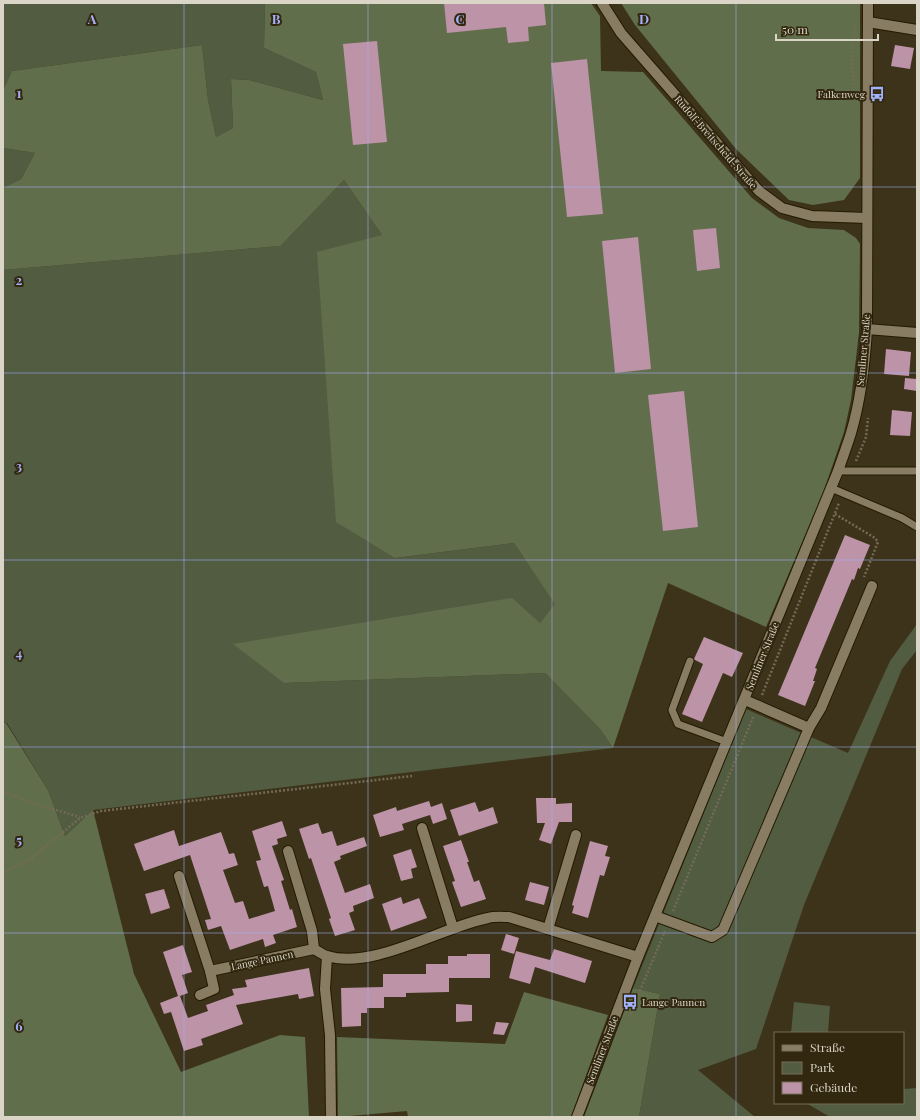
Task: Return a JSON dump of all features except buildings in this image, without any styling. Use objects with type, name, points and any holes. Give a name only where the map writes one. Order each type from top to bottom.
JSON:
[{"type":"street","name":"Rudolf-Breitscheid-Straße","points":[[602,3],[621,33],[759,191],[782,208],[812,216],[868,218]]},
{"type":"street","name":"Semliner Straße","points":[[577,1117],[638,957],[838,471],[851,433],[859,401],[867,329],[868,3]]},
{"type":"street","points":[[868,22],[917,30]]},
{"type":"street","points":[[867,329],[917,333]]},
{"type":"street","points":[[655,916],[712,937],[723,930],[809,728],[821,708],[872,586]]},
{"type":"street","name":"Semliner Straße","points":[[744,700],[809,728]]},
{"type":"street","points":[[422,828],[453,928]]},
{"type":"street","points":[[548,929],[576,835]]},
{"type":"street","points":[[288,851],[312,931],[314,949],[327,956],[347,959],[380,955],[453,928],[489,918],[509,917],[638,957]]},
{"type":"street","points":[[179,876],[210,971],[214,989],[200,994]]},
{"type":"street","name":"Lange Pannen","points":[[210,971],[314,949]]},
{"type":"street","points":[[327,956],[325,989],[330,1035],[331,1117]]},
{"type":"lane","points":[[838,471],[917,471]]},
{"type":"lane","points":[[831,488],[902,518],[917,527]]},
{"type":"lane","points":[[690,661],[672,710],[678,724],[727,742]]},
{"type":"path","points":[[835,514],[878,542],[862,582]]},
{"type":"path","points":[[3,872],[29,860],[80,818],[101,811],[412,776]]},
{"type":"path","points":[[3,792],[80,818]]},
{"type":"green space","points":[[3,3],[265,3],[264,48],[316,72],[323,100],[249,80],[231,79],[233,128],[216,137],[208,100],[202,45],[12,71],[3,90]]},
{"type":"green space","points":[[265,3],[591,3],[600,16],[601,71],[643,72],[752,198],[779,218],[808,228],[844,230],[856,238],[860,244],[859,333],[851,400],[844,432],[823,493],[766,627],[668,583],[613,748],[600,729],[545,673],[284,683],[233,644],[512,598],[540,623],[555,604],[514,543],[395,558],[336,522],[317,252],[382,235],[344,180],[280,246],[3,270],[3,188],[21,179],[35,153],[3,148],[3,90],[12,71],[202,45],[208,100],[216,137],[233,128],[231,79],[249,80],[323,100],[316,72],[264,48]]},
{"type":"green space","points":[[621,3],[860,3],[860,178],[844,200],[813,205],[789,200],[736,149],[635,25]]},
{"type":"green space","points":[[3,148],[35,153],[21,179],[3,188]]},
{"type":"green space","points":[[344,180],[382,235],[395,558],[514,543],[556,604],[540,623],[284,683],[545,673],[600,729],[613,748],[93,810],[65,836],[48,790],[7,723],[3,722],[3,270],[279,246]]},
{"type":"green space","points":[[917,624],[917,650],[902,669],[804,905],[756,1049],[698,1070],[755,1117],[639,1117],[660,994],[633,988],[746,709],[848,753],[890,661]]},
{"type":"green space","points":[[3,722],[6,723],[48,790],[65,836],[93,810],[134,974],[181,1072],[280,1035],[305,1037],[309,1117],[3,1117]]},
{"type":"green space","points":[[633,988],[660,994],[639,1117],[584,1117]]},
{"type":"green space","points":[[524,992],[608,1015],[571,1117],[408,1117],[407,1111],[338,1117],[337,1037],[505,1044]]},
{"type":"green space","points":[[794,1002],[830,1006],[828,1032],[791,1032]]},
{"type":"green space","points":[[917,1088],[917,1117],[830,1117],[808,1104],[904,1104],[904,1089]]},
{"type":"place","name":"Falkenweg","points":[[877,94]]},
{"type":"place","name":"Lange Pannen","points":[[630,1002]]}]
